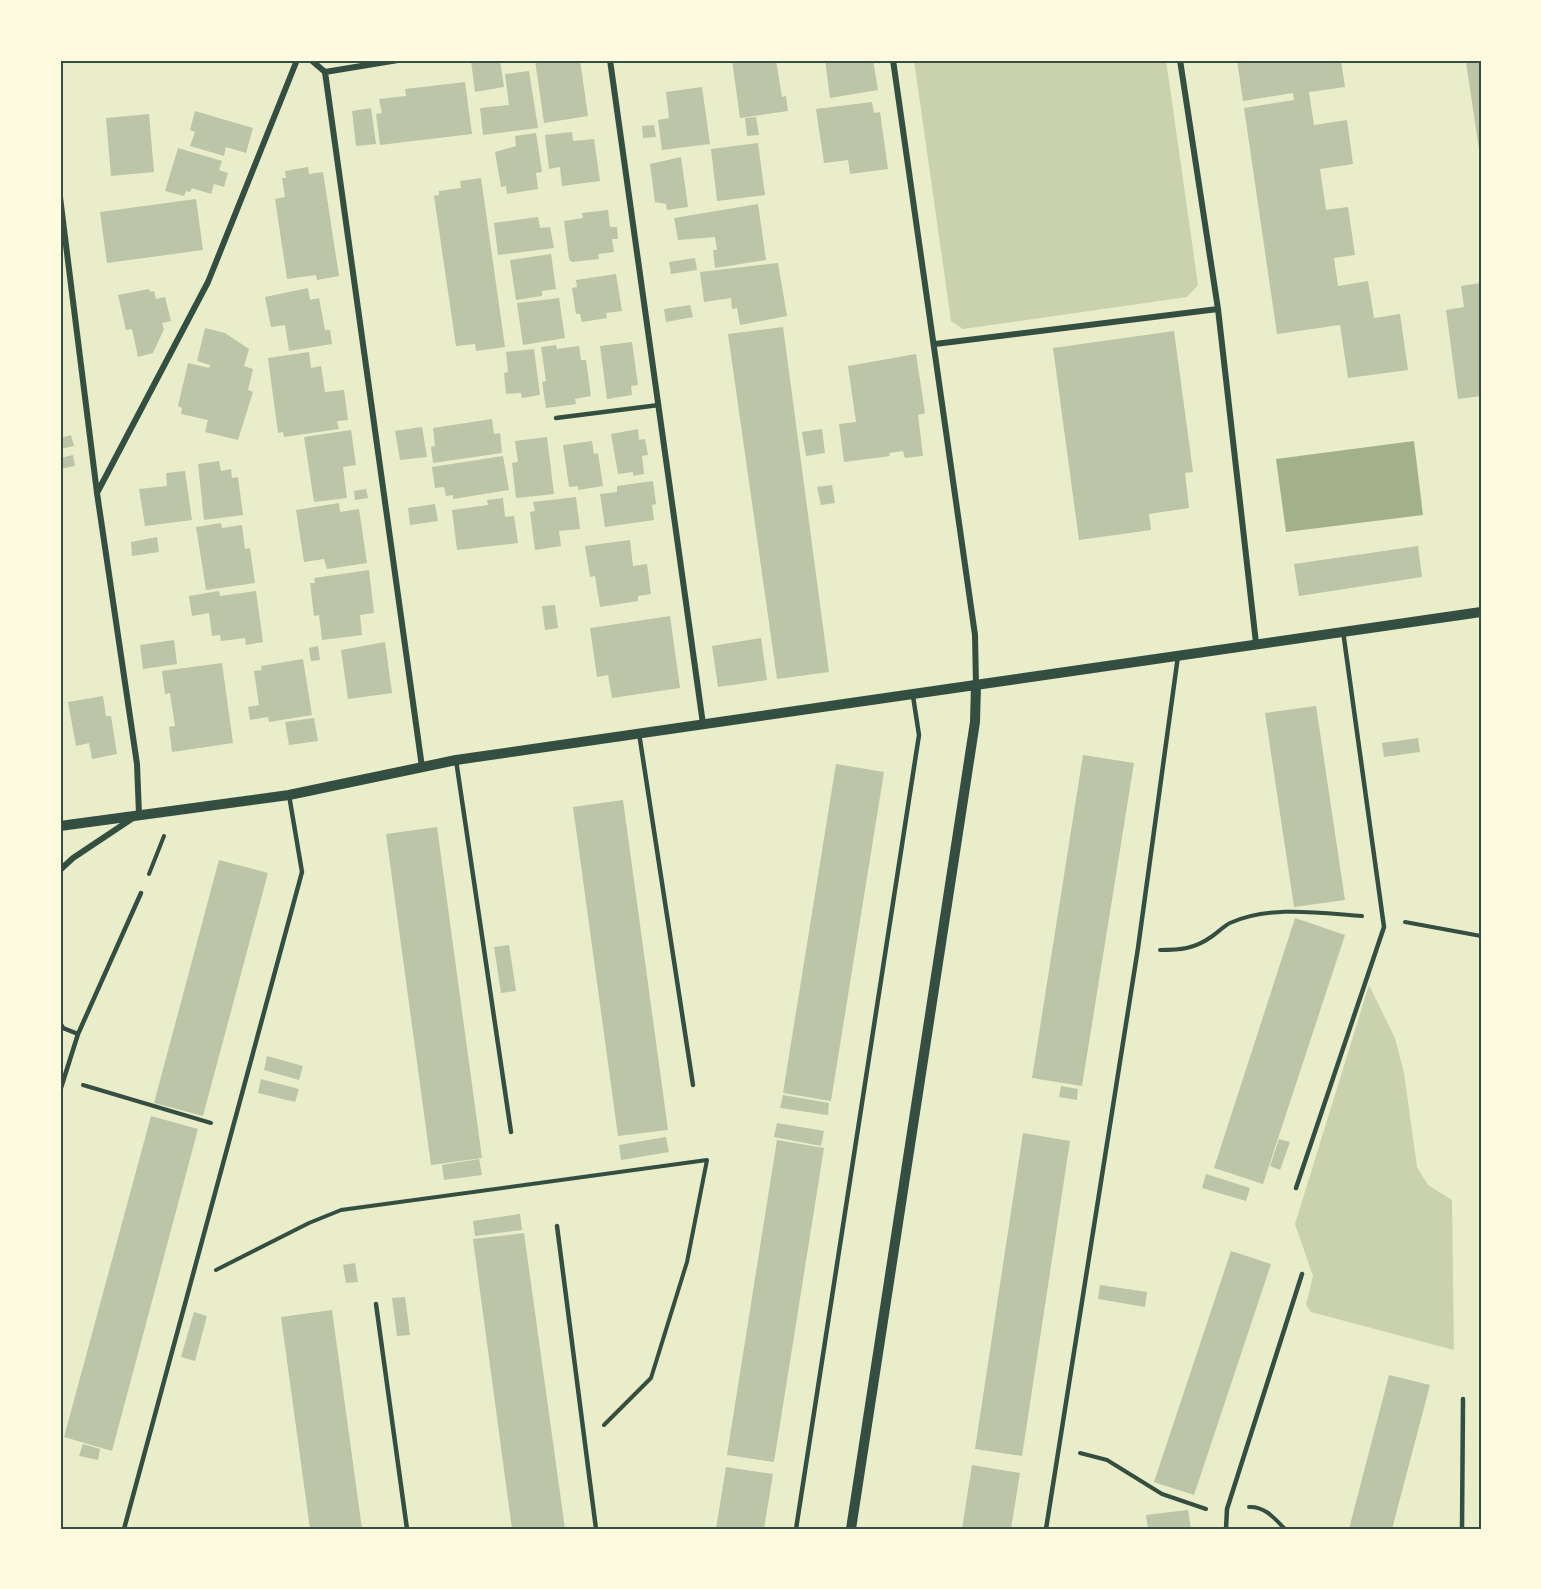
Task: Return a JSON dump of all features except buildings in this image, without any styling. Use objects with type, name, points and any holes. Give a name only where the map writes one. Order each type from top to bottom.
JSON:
[{"type":"street","points":[[97,493],[208,282],[297,60]]},
{"type":"street","points":[[311,60],[326,72],[422,767]]},
{"type":"street","points":[[326,72],[398,60]]},
{"type":"street","points":[[610,60],[704,724]]},
{"type":"street","points":[[850,1529],[975,722],[975,635],[893,60]]},
{"type":"street","points":[[1180,60],[1218,309],[1256,643]]},
{"type":"street","points":[[60,197],[97,493],[137,764],[139,814]]},
{"type":"street","points":[[935,344],[1218,309]]},
{"type":"street","points":[[60,826],[289,795],[456,760],[1481,612]]},
{"type":"street","points":[[60,870],[73,858],[139,814]]},
{"type":"lane","points":[[556,418],[659,405]]},
{"type":"lane","points":[[1296,1188],[1384,927],[1343,631]]},
{"type":"lane","points":[[1046,1529],[1138,948],[1178,656]]},
{"type":"lane","points":[[796,1529],[919,735],[913,695]]},
{"type":"lane","points":[[639,733],[693,1085]]},
{"type":"lane","points":[[456,760],[511,1132]]},
{"type":"lane","points":[[124,1529],[302,872],[289,795]]},
{"type":"lane","points":[[60,1091],[66,1079],[78,1034],[141,893]]},
{"type":"lane","points":[[60,1023],[63,1028],[78,1034]]},
{"type":"lane","points":[[557,1226],[596,1529]]},
{"type":"lane","points":[[1226,1529],[1227,1509],[1302,1274]]},
{"type":"lane","points":[[376,1304],[407,1529]]},
{"type":"lane","points":[[1462,1529],[1463,1400]]},
{"type":"path","points":[[141,893],[165,836]]},
{"type":"path","points":[[1138,948],[1185,950],[1203,943],[1230,924],[1283,913],[1382,918],[1481,936]]},
{"type":"path","points":[[66,1079],[156,1108],[232,1129]]},
{"type":"path","points":[[191,1281],[228,1265],[309,1223],[341,1210],[707,1160],[687,1262],[651,1378],[586,1442]]},
{"type":"path","points":[[1058,1456],[1081,1453],[1107,1461],[1162,1494],[1206,1509],[1257,1507],[1271,1515],[1285,1529]]},
{"type":"shaded area","points":[[914,60],[1166,60],[1198,285],[1187,297],[963,329],[951,321]]},
{"type":"shaded area","points":[[1414,441],[1423,515],[1286,532],[1276,459]]},
{"type":"shaded area","points":[[1369,985],[1395,1038],[1404,1073],[1417,1167],[1428,1185],[1452,1200],[1454,1350],[1311,1312],[1306,1305],[1313,1276],[1295,1224]]}]
